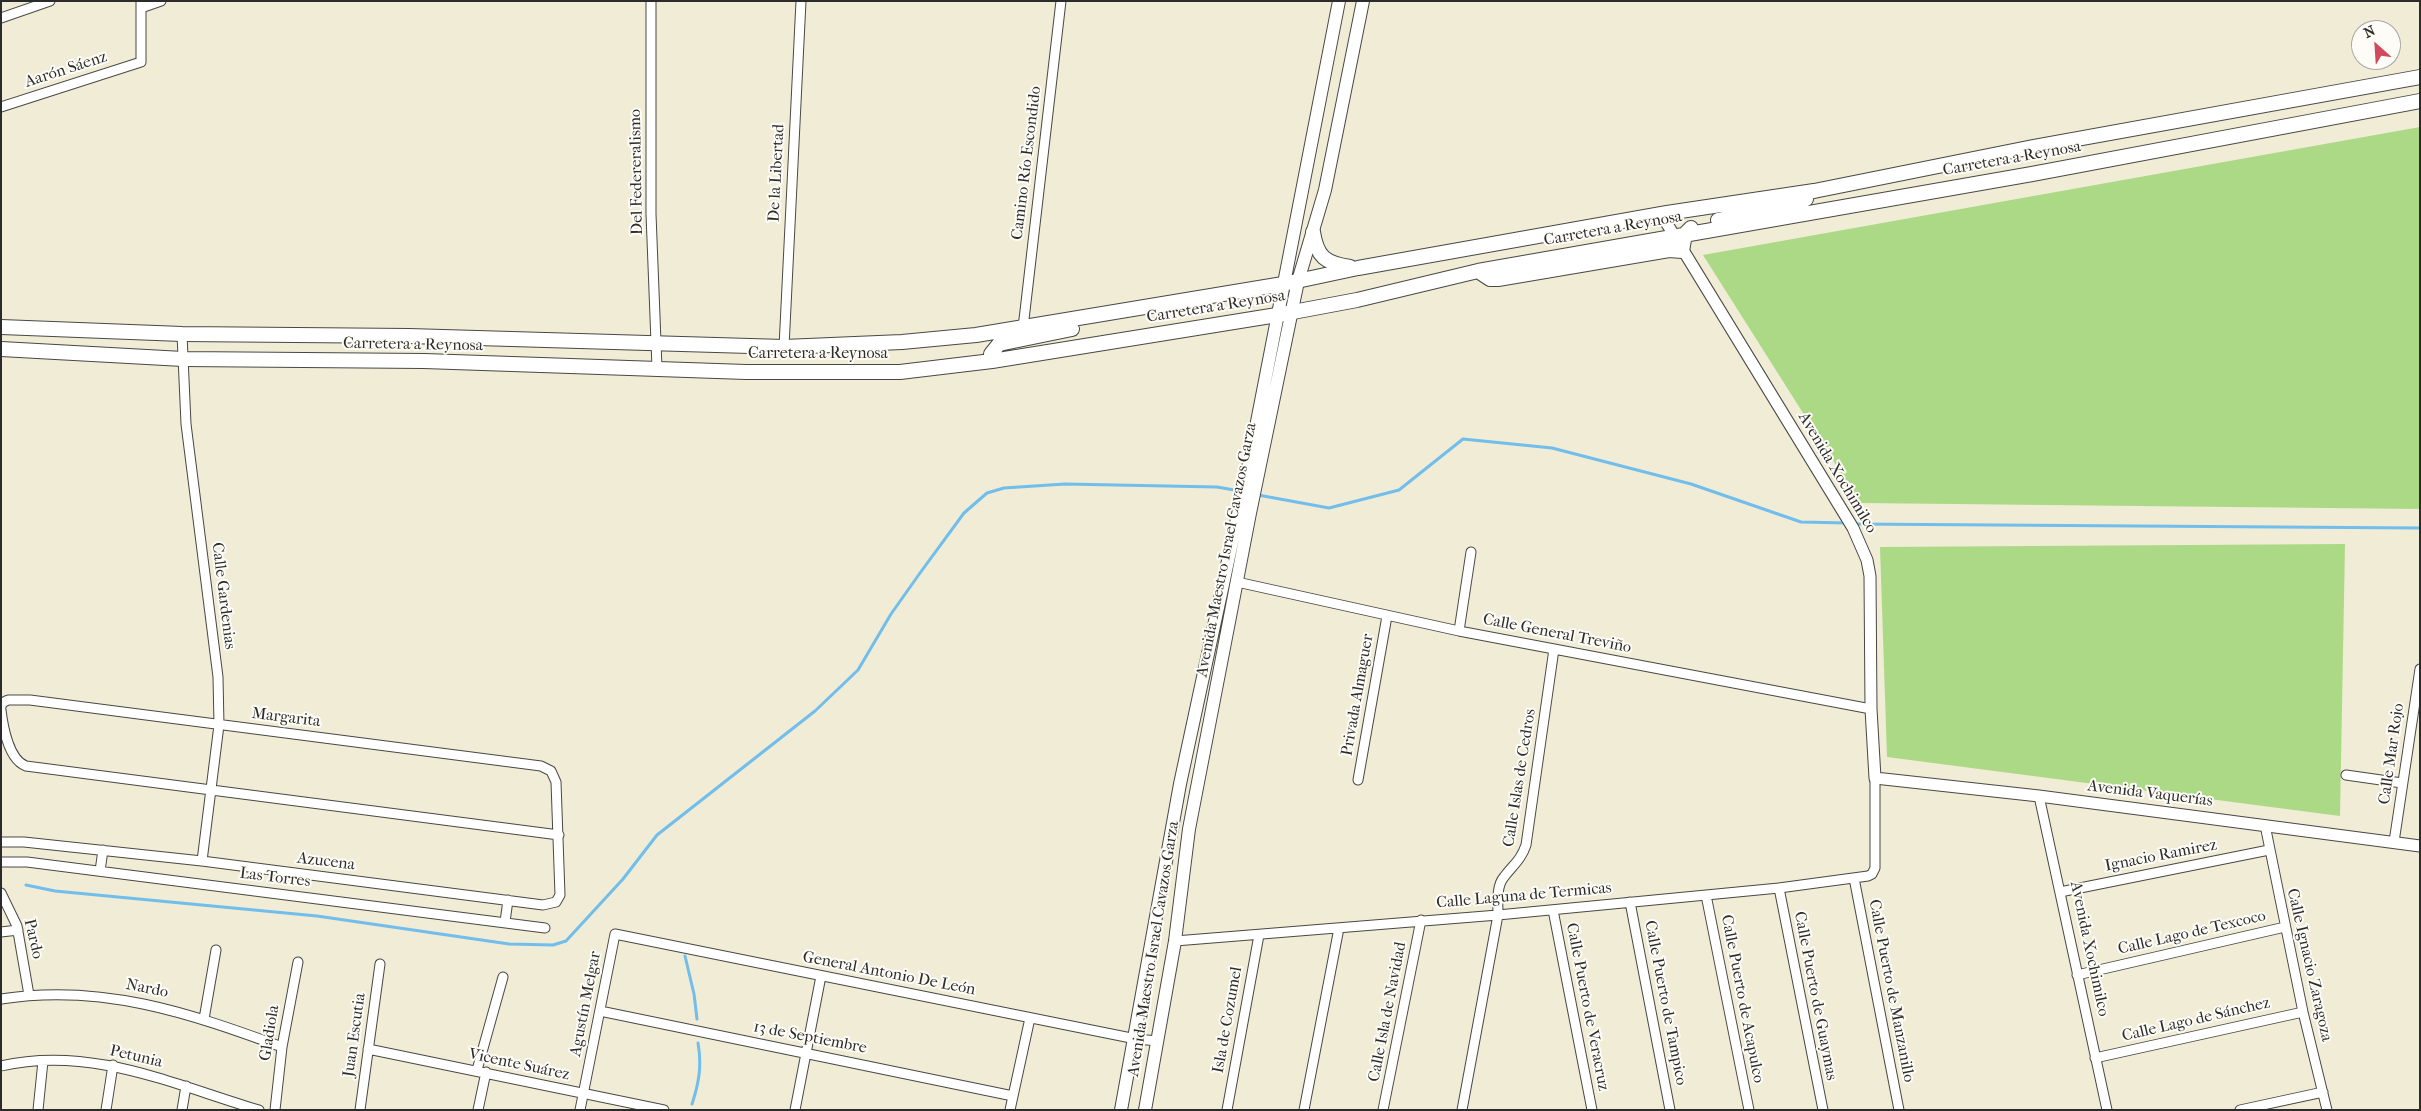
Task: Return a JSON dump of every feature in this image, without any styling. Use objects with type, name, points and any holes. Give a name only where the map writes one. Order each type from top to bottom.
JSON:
[{"type":"main road","name":"Avenida Maestro Israel Cavazos Garza","points":[[1253,470],[1277,315],[1339,1]]},
{"type":"main road","name":"Avenida Maestro Israel Cavazos Garza","points":[[1122,1110],[1180,784],[1298,281],[1325,190],[1363,1]]},
{"type":"main road","name":"Carretera a Reynosa","points":[[1,327],[182,334],[409,336],[784,347],[902,342],[1023,328],[1283,284],[1358,268],[1661,214],[1814,191],[2033,147],[2420,77]]},
{"type":"main road","name":"Carretera a Reynosa","points":[[1,349],[183,358],[424,362],[829,373],[889,372],[992,361],[1277,315],[1357,300],[1478,271],[2032,174],[2420,100]]},
{"type":"main road","points":[[1478,271],[1490,279],[1504,278],[1670,250],[1682,251],[1680,235],[1691,227],[1798,203],[1809,197],[1814,191]]},
{"type":"main road","points":[[1313,232],[1316,247],[1324,258],[1337,265],[1358,268]]},
{"type":"main road","points":[[992,361],[991,354],[994,348],[1004,342],[1191,307],[1219,295]]},
{"type":"main road","name":"Avenida Maestro Israel Cavazos Garza","points":[[1145,1110],[1175,941],[1189,829],[1237,582],[1244,511]]},
{"type":"street","points":[[1,18],[50,1]]},
{"type":"street","points":[[141,5],[161,1]]},
{"type":"street","name":"Del Federeralismo","points":[[651,1],[651,214],[658,368]]},
{"type":"street","name":"De la Libertad","points":[[784,347],[801,1]]},
{"type":"street","name":"Camino Río Escondido","points":[[1023,328],[1061,1]]},
{"type":"street","name":"Aarón Sáenz","points":[[1,108],[141,62],[141,5]]},
{"type":"street","points":[[1661,214],[1680,235]]},
{"type":"street","name":"Avenida Xochimilco","points":[[1682,251],[1853,528],[1863,549],[1870,576],[1875,778],[1874,872]]},
{"type":"street","name":"Calle Gardenias","points":[[182,334],[186,424],[218,677],[219,725],[202,861]]},
{"type":"street","points":[[1459,631],[1471,552]]},
{"type":"street","name":"Calle General Treviño","points":[[1237,582],[1459,631],[1872,710]]},
{"type":"street","name":"Privada Almaguer","points":[[1358,780],[1387,616]]},
{"type":"street","name":"Calle Islas de Cedros","points":[[1462,1110],[1498,916],[1503,878],[1522,857],[1526,845],[1554,650]]},
{"type":"street","name":"Calle Mar Rojo","points":[[2394,842],[2420,669]]},
{"type":"street","name":"Margarita","points":[[2,706],[30,700],[530,763],[547,768],[556,782]]},
{"type":"street","points":[[2,706],[13,755],[19,763],[26,766],[559,835]]},
{"type":"street","points":[[2346,775],[2402,783]]},
{"type":"street","name":"Avenida Vaquerías","points":[[1875,778],[2038,796],[2420,846]]},
{"type":"street","name":"Azucena","points":[[1,842],[24,842],[202,861],[543,905],[552,904],[559,899],[559,835],[556,782]]},
{"type":"street","name":"Avenida Xochimilco","points":[[2038,796],[2107,1110]]},
{"type":"street","name":"Calle Ignacio Zaragoza","points":[[2266,825],[2269,850],[2285,928],[2327,1110]]},
{"type":"street","points":[[100,871],[103,850]]},
{"type":"street","name":"Ignacio Ramirez","points":[[2060,892],[2269,850]]},
{"type":"street","name":"Las Torres","points":[[1,862],[26,862],[545,928]]},
{"type":"street","name":"Calle Laguna de Termicas","points":[[1175,941],[1421,920],[1498,916],[1779,888],[1854,878],[1874,872]]},
{"type":"street","name":"Calle Puerto de Manzanillo","points":[[1854,878],[1899,1110]]},
{"type":"street","name":"Calle Puerto de Guaymas","points":[[1779,888],[1822,1110]]},
{"type":"street","name":"Pardo","points":[[1,893],[18,930],[29,995]]},
{"type":"street","name":"Calle Puerto de Acapulco","points":[[1706,895],[1750,1110]]},
{"type":"street","points":[[505,922],[508,900]]},
{"type":"street","name":"Calle Puerto de Tampico","points":[[1630,902],[1670,1110]]},
{"type":"street","name":"Calle Puerto de Veracruz","points":[[1553,910],[1592,1110]]},
{"type":"street","name":"Calle Isla de Navidad","points":[[1383,1110],[1421,920]]},
{"type":"street","points":[[1304,1110],[1339,928]]},
{"type":"street","name":"Calle Lago de Texcoco","points":[[2077,975],[2285,928]]},
{"type":"street","points":[[1,932],[18,930]]},
{"type":"street","name":"General Antonio De León","points":[[615,934],[1136,1039],[1158,1041]]},
{"type":"street","name":"Agustín Melgar","points":[[580,1110],[615,934]]},
{"type":"street","name":"Isla de Cozumel","points":[[1227,1110],[1259,935]]},
{"type":"street","points":[[204,1019],[216,950]]},
{"type":"street","name":"Gladiola","points":[[275,1110],[282,1047],[298,962]]},
{"type":"street","name":"Juan Escutia","points":[[360,1110],[380,964]]},
{"type":"street","points":[[795,1110],[822,976]]},
{"type":"street","points":[[478,1110],[481,1071],[503,977]]},
{"type":"street","name":"Nardo","points":[[1,999],[29,995],[116,999],[167,1008],[282,1047]]},
{"type":"street","name":"13 de Septiembre","points":[[600,1011],[1013,1096]]},
{"type":"street","name":"Calle Lago de Sánchez","points":[[2095,1058],[2303,1012]]},
{"type":"street","points":[[1010,1110],[1030,1018]]},
{"type":"street","name":"Vicente Suárez","points":[[368,1049],[664,1110]]},
{"type":"street","points":[[38,1110],[43,1061]]},
{"type":"street","name":"Petunia","points":[[1,1066],[43,1061],[112,1065],[186,1086],[259,1110]]},
{"type":"street","points":[[106,1110],[112,1065]]},
{"type":"street","points":[[182,1110],[186,1086]]},
{"type":"street","points":[[2240,1110],[2323,1092]]},
{"type":"green space","points":[[2420,127],[2420,509],[1860,503],[1703,255]]},
{"type":"green space","points":[[2345,544],[2340,816],[1887,757],[1880,547]]},
{"type":"waterway","points":[[1258,495],[1329,508],[1399,490],[1463,439],[1552,448],[1691,484],[1801,522],[1847,523]]},
{"type":"waterway","points":[[26,885],[55,891],[317,916],[509,944],[553,945],[566,941],[623,879],[657,835],[815,711],[858,670],[891,614],[920,573],[964,513],[987,493],[1004,488],[1065,484],[1217,487],[1240,491]]},
{"type":"waterway","points":[[1853,524],[2420,528]]},
{"type":"waterway","points":[[685,956],[694,994],[697,1019]]},
{"type":"waterway","points":[[692,1104],[699,1074],[698,1043]]}]
